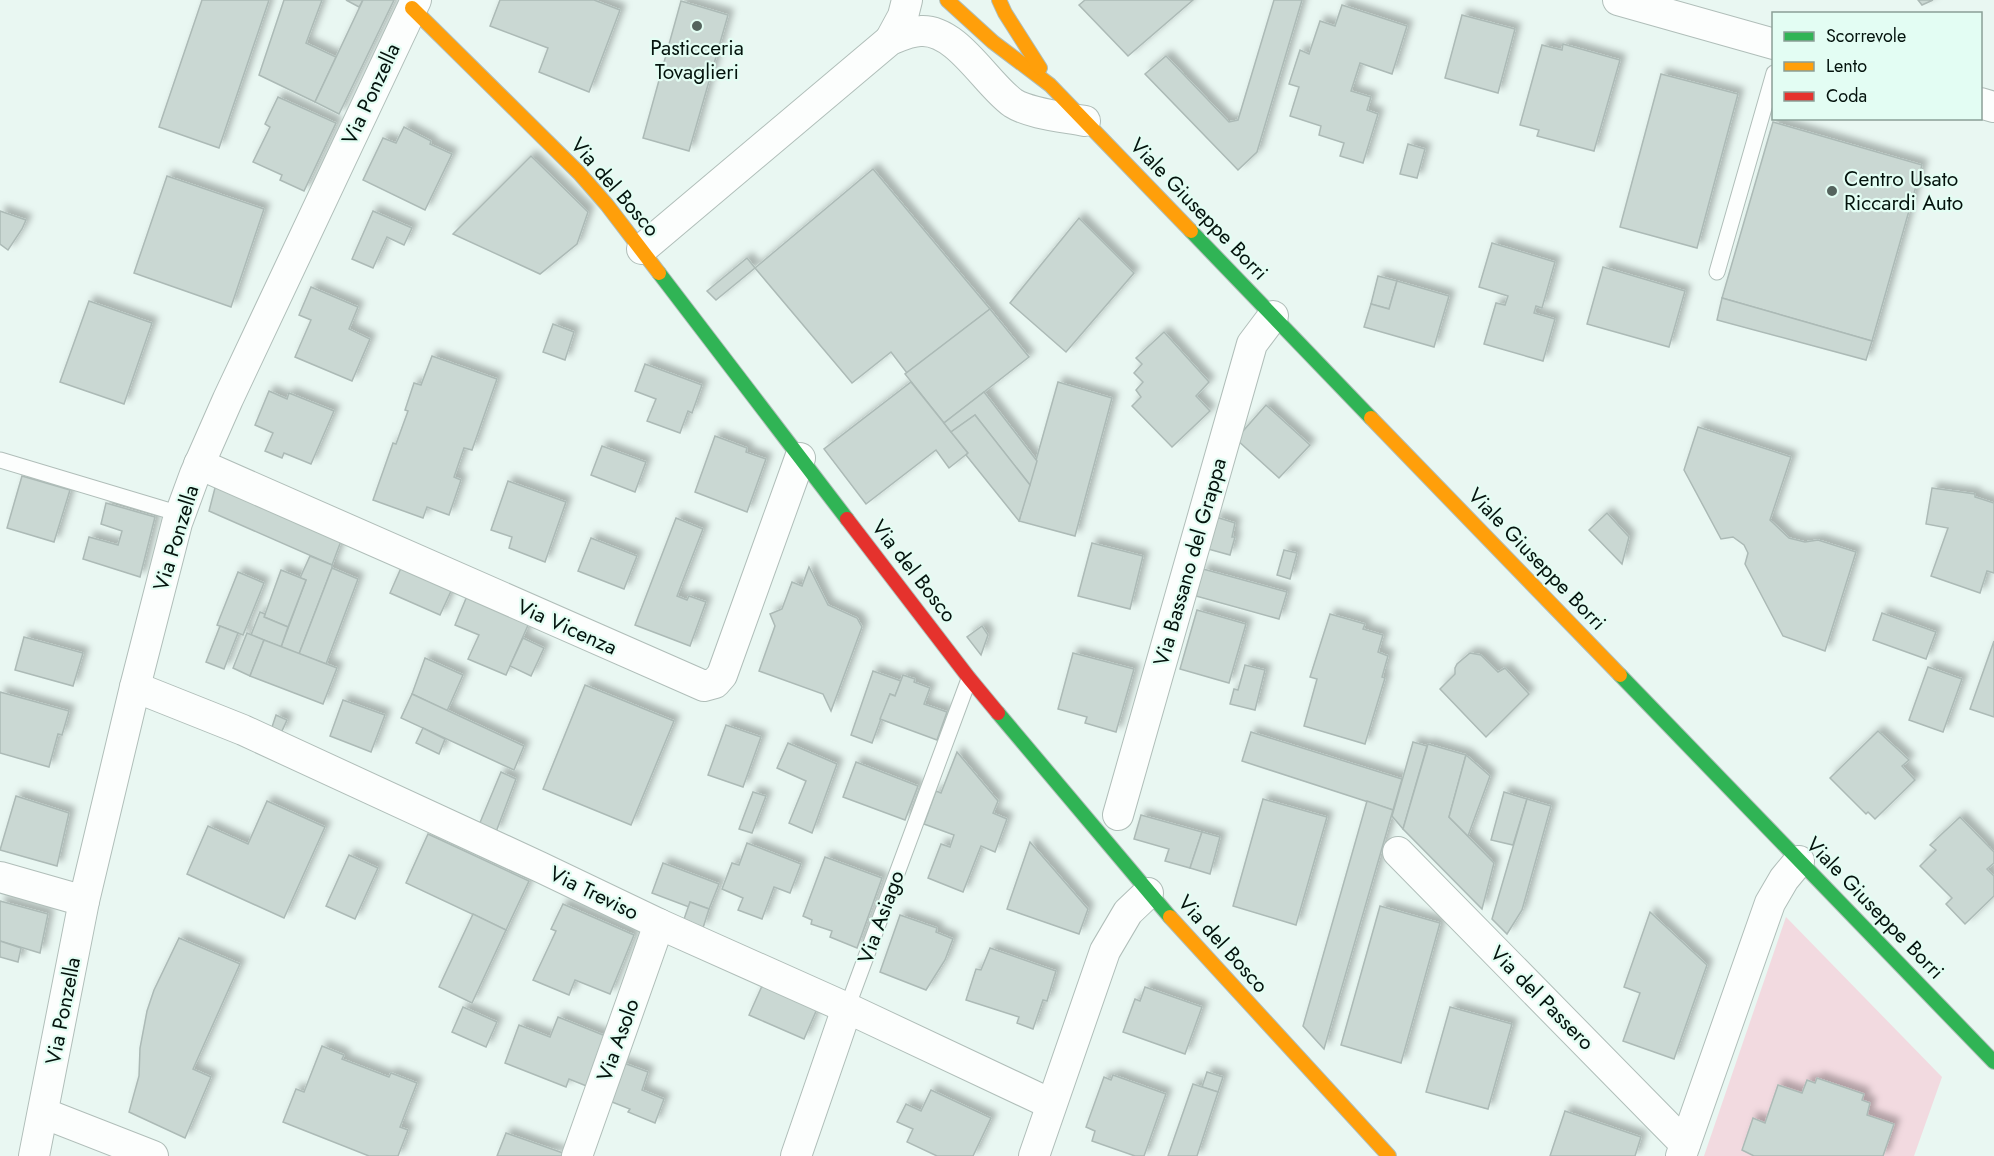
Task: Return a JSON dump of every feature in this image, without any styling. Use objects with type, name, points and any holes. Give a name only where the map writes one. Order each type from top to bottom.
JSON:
[{"type":"main road","points":[[947,0],[993,42],[1050,85]]},
{"type":"main road","points":[[999,0],[1050,85]]},
{"type":"main road","name":"Via del Bosco","points":[[414,4],[607,204],[969,678],[1148,893],[1389,1156]]},
{"type":"main road","name":"Viale Giuseppe Borri","points":[[1050,85],[1994,1062]]},
{"type":"street","points":[[891,40],[903,16],[907,0]]},
{"type":"street","points":[[1618,0],[1772,44]]},
{"type":"street","name":"Via Ponzella","points":[[34,1156],[84,901],[135,687],[180,514],[199,464],[414,4]]},
{"type":"street","points":[[642,249],[891,40],[920,31],[939,34],[953,44],[1013,103],[1035,111],[1085,121]]},
{"type":"street","name":"Via Bassano del Grappa","points":[[1118,815],[1252,344],[1273,316]]},
{"type":"street","name":"Via Vicenza","points":[[199,464],[704,686],[715,683],[722,675],[800,458]]},
{"type":"street","name":"Via Treviso","points":[[135,687],[243,730],[1051,1104]]},
{"type":"street","name":"Via del Passero","points":[[1398,852],[1683,1150],[1770,903],[1784,879],[1799,861]]},
{"type":"street","points":[[0,877],[84,901]]},
{"type":"street","points":[[1034,1156],[1105,951],[1128,912],[1148,893]]},
{"type":"street","name":"Via Asolo","points":[[577,1156],[659,924]]},
{"type":"street","name":"Via Asiago","points":[[796,1156],[847,1008]]},
{"type":"street","points":[[43,1113],[153,1156]]},
{"type":"lane","points":[[1717,272],[1772,77]]},
{"type":"lane","points":[[0,460],[180,514]]},
{"type":"lane","name":"Via Asiago","points":[[847,1008],[969,678]]},
{"type":"shaded area","points":[[1786,917],[1942,1077],[1914,1156],[1704,1156]]},
{"type":"building","points":[[202,0],[269,0],[219,148],[159,127]]},
{"type":"building","points":[[284,0],[322,0],[306,43],[336,57],[315,102],[259,75]]},
{"type":"building","points":[[346,0],[363,0],[359,7]]},
{"type":"building","points":[[363,0],[394,0],[339,114],[315,102]]},
{"type":"building","points":[[500,0],[594,0],[620,10],[589,92],[539,72],[548,48],[490,26]]},
{"type":"building","points":[[1085,0],[1193,0],[1128,56],[1079,5]]},
{"type":"building","points":[[1274,0],[1302,0],[1257,152],[1238,170],[1145,74],[1166,56],[1229,122],[1238,120]]},
{"type":"building","points":[[1918,0],[1933,0],[1922,5]]},
{"type":"building","points":[[681,1],[728,15],[689,151],[643,138]]},
{"type":"building","points":[[1342,5],[1407,26],[1392,74],[1360,63],[1351,91],[1371,97],[1367,110],[1378,114],[1363,163],[1340,156],[1344,143],[1319,135],[1321,126],[1290,116],[1299,87],[1289,84],[1300,50],[1309,54],[1320,21],[1335,26]]},
{"type":"building","points":[[1462,15],[1515,29],[1498,93],[1445,78]]},
{"type":"building","points":[[1563,44],[1620,60],[1594,151],[1537,136],[1539,130],[1520,125],[1542,45],[1562,50]]},
{"type":"building","points":[[1661,74],[1738,94],[1697,248],[1620,227]]},
{"type":"building","points":[[278,97],[336,123],[304,191],[280,180],[282,175],[253,162],[270,127],[265,124]]},
{"type":"building","points":[[1773,122],[1922,165],[1872,341],[1722,298]]},
{"type":"building","points":[[404,127],[431,141],[430,144],[452,154],[425,210],[363,180],[383,138],[396,143]]},
{"type":"building","points":[[1408,144],[1425,149],[1417,178],[1400,174]]},
{"type":"building","points":[[531,156],[588,212],[577,244],[540,274],[453,234]]},
{"type":"building","points":[[873,169],[990,309],[907,373],[891,352],[852,383],[755,268]]},
{"type":"building","points":[[167,176],[264,209],[231,307],[134,273]]},
{"type":"building","points":[[0,211],[26,220],[8,250],[0,244]]},
{"type":"building","points":[[373,211],[412,228],[404,245],[387,237],[373,268],[352,259]]},
{"type":"building","points":[[1079,218],[1134,273],[1066,352],[1010,303]]},
{"type":"building","points":[[1492,243],[1555,262],[1542,308],[1536,306],[1534,313],[1555,319],[1543,361],[1484,344],[1496,303],[1505,305],[1508,296],[1479,287]]},
{"type":"building","points":[[747,258],[755,268],[716,300],[707,291]]},
{"type":"building","points":[[1603,267],[1685,291],[1669,347],[1587,324]]},
{"type":"building","points":[[1378,276],[1397,281],[1389,309],[1371,304]]},
{"type":"building","points":[[1397,281],[1449,296],[1434,347],[1364,327],[1371,304],[1389,309]]},
{"type":"building","points":[[311,287],[358,307],[349,329],[370,339],[352,381],[295,357],[311,320],[299,315]]},
{"type":"building","points":[[1722,298],[1872,341],[1866,360],[1717,320]]},
{"type":"building","points":[[89,301],[152,323],[124,404],[60,382]]},
{"type":"building","points":[[990,309],[1029,357],[944,423],[905,374]]},
{"type":"building","points":[[553,324],[574,332],[565,360],[543,352]]},
{"type":"building","points":[[1164,332],[1209,382],[1196,396],[1210,411],[1172,447],[1132,406],[1141,397],[1136,390],[1143,382],[1134,373],[1142,364],[1136,358]]},
{"type":"building","points":[[432,356],[497,379],[472,450],[464,448],[454,477],[461,480],[449,515],[427,507],[423,518],[373,500],[393,443],[396,444],[408,411],[405,410],[414,383],[421,385]]},
{"type":"building","points":[[645,364],[702,385],[692,413],[688,411],[680,433],[647,421],[656,399],[635,391]]},
{"type":"building","points":[[911,382],[968,453],[949,468],[936,450],[866,504],[824,449]]},
{"type":"building","points":[[1058,382],[1112,398],[1075,536],[1019,521]]},
{"type":"building","points":[[269,391],[287,399],[289,393],[334,411],[311,464],[284,453],[282,458],[265,451],[273,433],[255,425]]},
{"type":"building","points":[[984,392],[1037,461],[1030,485],[975,415],[951,432],[944,423]]},
{"type":"building","points":[[1266,405],[1310,445],[1279,478],[1236,439]]},
{"type":"building","points":[[975,415],[1030,485],[1019,521],[966,455],[968,453],[951,432]]},
{"type":"building","points":[[1698,427],[1791,457],[1770,520],[1789,538],[1805,542],[1818,540],[1856,552],[1825,651],[1783,636],[1745,564],[1748,553],[1744,545],[1733,537],[1721,539],[1684,470]]},
{"type":"building","points":[[715,436],[747,448],[746,452],[766,459],[747,512],[695,492]]},
{"type":"building","points":[[602,446],[646,462],[635,492],[591,475]]},
{"type":"building","points":[[22,476],[70,490],[54,542],[7,528]]},
{"type":"building","points":[[508,481],[566,502],[545,562],[509,548],[512,537],[491,530]]},
{"type":"building","points":[[216,484],[341,541],[332,565],[209,511]]},
{"type":"building","points":[[1932,488],[1975,494],[1975,497],[1994,503],[1994,573],[1987,571],[1980,593],[1931,576],[1948,528],[1926,524]]},
{"type":"building","points":[[106,503],[155,517],[140,577],[83,559],[89,537],[118,545],[122,531],[101,524]]},
{"type":"building","points":[[1607,513],[1629,537],[1622,564],[1589,530]]},
{"type":"building","points":[[1216,517],[1235,523],[1232,537],[1235,537],[1230,555],[1208,549]]},
{"type":"building","points":[[676,518],[703,529],[677,596],[687,600],[689,596],[706,602],[690,646],[635,625]]},
{"type":"building","points":[[591,538],[637,556],[624,589],[578,571]]},
{"type":"building","points":[[1092,543],[1143,556],[1130,609],[1078,596]]},
{"type":"building","points":[[1284,550],[1297,553],[1290,579],[1277,575]]},
{"type":"building","points":[[310,556],[332,565],[332,568],[299,654],[281,647],[306,580],[300,578]]},
{"type":"building","points":[[809,567],[828,605],[857,618],[862,627],[831,711],[823,694],[759,671],[775,626],[770,614],[782,609],[792,582],[802,586]]},
{"type":"building","points":[[332,568],[358,579],[326,664],[299,654]]},
{"type":"building","points":[[401,568],[451,591],[440,615],[390,593]]},
{"type":"building","points":[[1203,569],[1287,592],[1279,619],[1196,596]]},
{"type":"building","points":[[281,570],[306,580],[288,627],[264,617]]},
{"type":"building","points":[[238,572],[264,583],[243,635],[217,625]]},
{"type":"building","points":[[467,596],[529,623],[506,675],[468,659],[479,635],[455,625]]},
{"type":"building","points":[[1197,610],[1246,624],[1229,683],[1180,669]]},
{"type":"building","points":[[260,612],[265,614],[264,617],[288,627],[281,647],[251,635]]},
{"type":"building","points":[[1882,613],[1936,632],[1926,659],[1873,640]]},
{"type":"building","points":[[1330,614],[1365,624],[1363,629],[1383,635],[1378,652],[1388,656],[1382,677],[1385,678],[1365,744],[1304,726],[1317,679],[1310,677]]},
{"type":"building","points":[[220,626],[238,633],[224,669],[206,662]]},
{"type":"building","points":[[982,626],[988,635],[981,655],[967,637]]},
{"type":"building","points":[[247,633],[264,640],[250,676],[233,668]]},
{"type":"building","points":[[24,637],[83,653],[73,686],[15,670]]},
{"type":"building","points":[[523,638],[544,648],[531,676],[510,666]]},
{"type":"building","points":[[264,640],[337,668],[323,704],[250,676]]},
{"type":"building","points":[[1994,641],[1994,717],[1970,709]]},
{"type":"building","points":[[1073,653],[1134,669],[1116,732],[1085,723],[1087,717],[1058,709]]},
{"type":"building","points":[[1470,653],[1481,655],[1498,672],[1505,668],[1529,694],[1486,737],[1440,689],[1455,674],[1457,664]]},
{"type":"building","points":[[425,658],[463,675],[447,711],[412,694]]},
{"type":"building","points":[[1245,665],[1265,670],[1255,710],[1230,704],[1234,689],[1238,690]]},
{"type":"building","points":[[1928,667],[1962,679],[1943,732],[1909,720]]},
{"type":"building","points":[[873,671],[901,681],[895,696],[890,694],[872,743],[851,735]]},
{"type":"building","points":[[903,675],[930,688],[924,704],[947,712],[937,740],[880,719],[890,694],[895,696]]},
{"type":"building","points":[[585,685],[674,721],[631,825],[543,789]]},
{"type":"building","points":[[0,692],[69,711],[62,735],[58,734],[49,767],[0,753]]},
{"type":"building","points":[[412,694],[524,746],[514,770],[401,718]]},
{"type":"building","points":[[343,700],[385,715],[371,752],[330,736]]},
{"type":"building","points":[[276,715],[287,720],[281,733],[271,730]]},
{"type":"building","points":[[726,725],[761,737],[743,787],[708,775]]},
{"type":"building","points":[[423,728],[445,739],[439,754],[416,743]]},
{"type":"building","points":[[1878,731],[1909,760],[1902,766],[1915,780],[1875,819],[1868,812],[1866,814],[1830,778]]},
{"type":"building","points":[[1251,732],[1402,779],[1393,810],[1242,761]]},
{"type":"building","points":[[1413,742],[1427,746],[1403,829],[1392,816]]},
{"type":"building","points":[[788,743],[837,764],[812,833],[789,823],[806,781],[777,768]]},
{"type":"building","points":[[1428,744],[1466,755],[1449,817],[1494,863],[1482,909],[1403,829]]},
{"type":"building","points":[[957,752],[998,801],[993,813],[1007,819],[995,852],[981,846],[963,892],[928,878],[941,844],[950,847],[954,835],[924,824],[936,791],[941,793]]},
{"type":"building","points":[[1466,755],[1490,776],[1468,836],[1449,817]]},
{"type":"building","points":[[856,762],[918,786],[905,820],[843,797]]},
{"type":"building","points":[[501,772],[516,779],[496,832],[479,825]]},
{"type":"building","points":[[753,792],[766,796],[752,833],[739,829]]},
{"type":"building","points":[[1504,792],[1527,799],[1513,845],[1491,840]]},
{"type":"building","points":[[16,796],[69,813],[57,866],[0,850]]},
{"type":"building","points":[[1263,799],[1327,817],[1296,925],[1233,906]]},
{"type":"building","points":[[1527,799],[1551,806],[1522,910],[1507,934],[1492,919]]},
{"type":"building","points":[[267,801],[325,827],[284,918],[187,874],[208,826],[248,844]]},
{"type":"building","points":[[1367,801],[1393,810],[1324,1049],[1303,1026]]},
{"type":"building","points":[[1141,815],[1202,832],[1190,868],[1165,861],[1169,849],[1134,839]]},
{"type":"building","points":[[1960,817],[1994,852],[1994,863],[1987,869],[1994,876],[1994,896],[1965,924],[1946,904],[1952,898],[1920,866],[1936,850],[1930,845]]},
{"type":"building","points":[[1202,832],[1220,837],[1210,874],[1190,868]]},
{"type":"building","points":[[428,834],[529,881],[506,930],[406,883]]},
{"type":"building","points":[[1030,842],[1088,909],[1079,934],[1007,909]]},
{"type":"building","points":[[747,843],[801,864],[790,893],[774,887],[762,919],[738,910],[743,898],[722,889],[732,863],[739,865]]},
{"type":"building","points":[[349,855],[378,868],[355,919],[326,906]]},
{"type":"building","points":[[825,857],[882,878],[857,948],[830,937],[832,931],[811,924],[812,920],[803,916]]},
{"type":"building","points":[[663,863],[719,884],[709,909],[690,902],[689,907],[652,893]]},
{"type":"building","points":[[0,901],[48,914],[40,953],[0,941]]},
{"type":"building","points":[[690,902],[709,909],[703,928],[684,919]]},
{"type":"building","points":[[563,904],[634,935],[610,994],[575,980],[569,995],[533,980],[556,931],[551,929]]},
{"type":"building","points":[[1380,906],[1440,923],[1401,1063],[1341,1045]]},
{"type":"building","points":[[1650,912],[1707,965],[1674,1059],[1623,1041],[1640,993],[1624,987]]},
{"type":"building","points":[[473,914],[506,930],[472,1003],[439,987]]},
{"type":"building","points":[[900,915],[937,928],[936,932],[953,939],[945,960],[926,990],[880,972]]},
{"type":"building","points":[[179,938],[240,964],[193,1069],[211,1077],[185,1138],[129,1112],[139,1076],[140,1048],[147,1011],[154,990]]},
{"type":"building","points":[[0,941],[21,948],[18,962],[0,957]]},
{"type":"building","points":[[990,948],[1056,971],[1047,1001],[1043,1000],[1033,1029],[1017,1023],[1019,1017],[966,1000],[976,969],[981,970]]},
{"type":"building","points":[[762,986],[817,1009],[804,1039],[749,1015]]},
{"type":"building","points":[[1145,987],[1202,1007],[1185,1054],[1123,1032],[1135,999],[1140,1001]]},
{"type":"building","points":[[463,1007],[497,1022],[486,1047],[452,1032]]},
{"type":"building","points":[[1450,1007],[1512,1024],[1488,1109],[1426,1092]]},
{"type":"building","points":[[558,1017],[608,1037],[589,1087],[569,1079],[566,1087],[505,1063],[519,1025],[550,1037]]},
{"type":"building","points":[[322,1046],[344,1055],[342,1059],[389,1077],[391,1073],[417,1083],[400,1127],[408,1130],[398,1156],[369,1156],[283,1122],[296,1089],[304,1092]]},
{"type":"building","points":[[621,1062],[648,1072],[642,1090],[664,1099],[655,1123],[628,1112],[630,1109],[607,1100]]},
{"type":"building","points":[[1207,1072],[1223,1077],[1218,1092],[1202,1087]]},
{"type":"building","points":[[1113,1075],[1166,1094],[1144,1156],[1135,1156],[1092,1141],[1095,1131],[1086,1127],[1104,1077],[1111,1080]]},
{"type":"building","points":[[1817,1078],[1864,1094],[1862,1100],[1870,1103],[1867,1115],[1894,1124],[1883,1156],[1754,1156],[1742,1150],[1753,1118],[1765,1123],[1778,1085],[1802,1093],[1807,1080],[1815,1083]]},
{"type":"building","points":[[1193,1084],[1218,1092],[1197,1156],[1168,1156]]},
{"type":"building","points":[[931,1090],[991,1118],[973,1156],[937,1156],[907,1142],[913,1129],[897,1122],[906,1104],[921,1111]]},
{"type":"building","points":[[1565,1111],[1641,1137],[1635,1156],[1550,1156]]},
{"type":"building","points":[[506,1133],[563,1153],[562,1156],[497,1156]]},
{"type":"traffic: fast","points":[[1191,231],[1371,418]]},
{"type":"traffic: fast","points":[[659,273],[847,519]]},
{"type":"traffic: fast","points":[[1620,675],[1994,1062]]},
{"type":"traffic: fast","points":[[998,713],[1170,917]]},
{"type":"traffic: slow","points":[[947,0],[993,42],[1050,85],[1191,231]]},
{"type":"traffic: slow","points":[[999,0],[1040,68]]},
{"type":"traffic: slow","points":[[412,8],[579,173],[607,205],[659,273]]},
{"type":"traffic: slow","points":[[1371,418],[1620,675]]},
{"type":"traffic: slow","points":[[1170,917],[1389,1156]]},
{"type":"traffic: jam","points":[[847,519],[998,713]]},
{"type":"place","name":"Pasticceria Tovaglieri","points":[[697,26]]},
{"type":"place","name":"Centro Usato Riccardi Auto","points":[[1832,191]]}]
